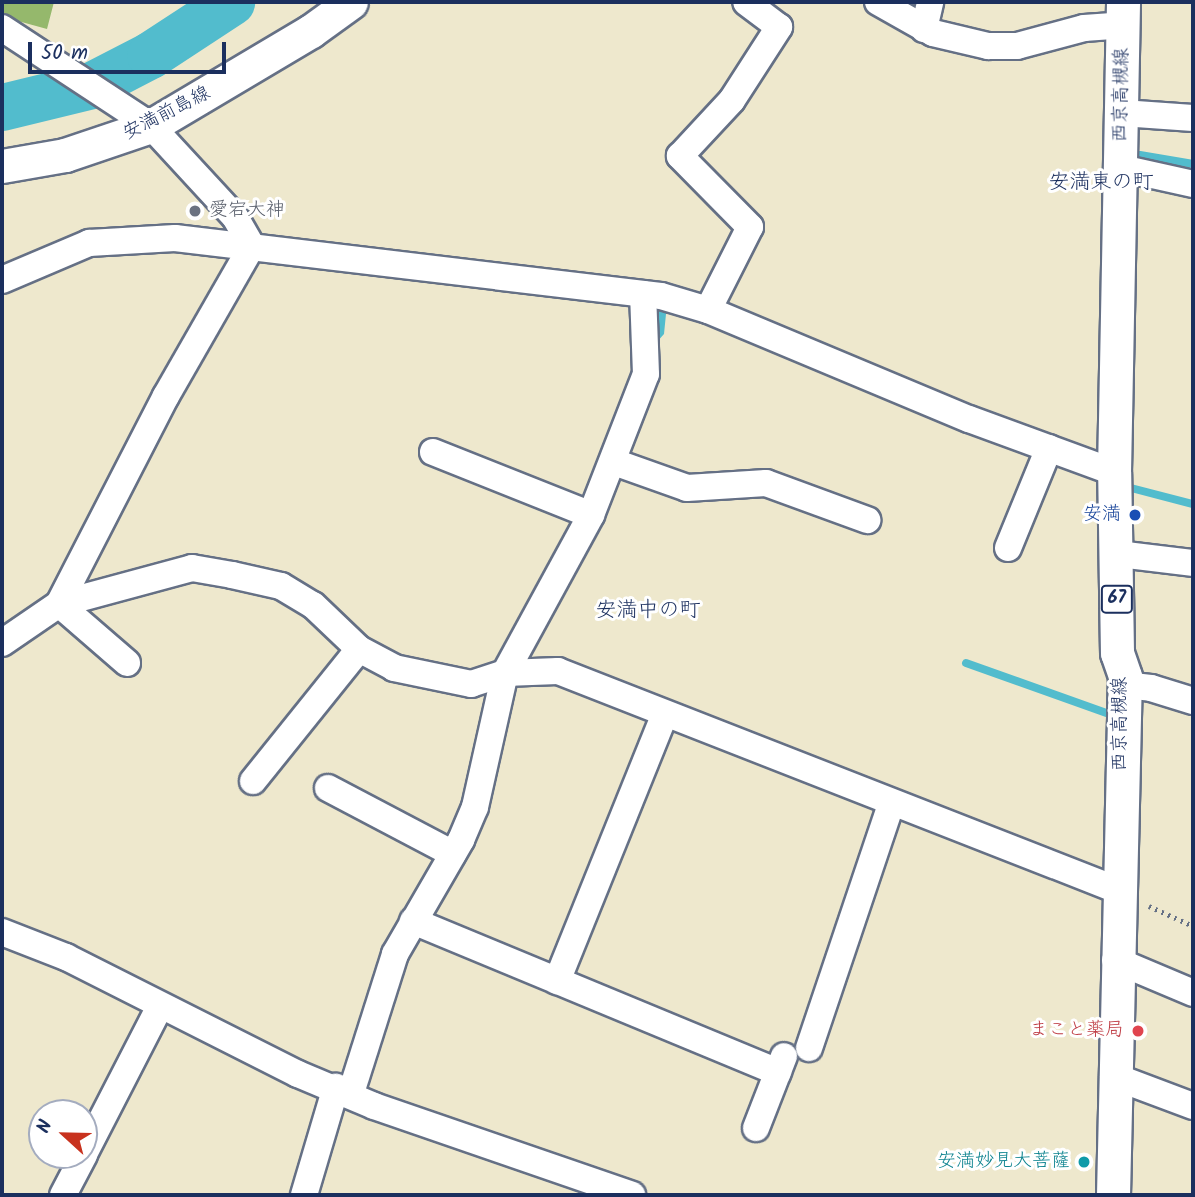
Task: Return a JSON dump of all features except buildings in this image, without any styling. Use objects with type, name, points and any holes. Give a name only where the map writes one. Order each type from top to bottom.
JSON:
[{"type":"main road","name":"安満前島線","points":[[2,166],[65,155],[312,31],[351,2]]},
{"type":"main road","name":"西京高槻線","points":[[1113,1195],[1115,960],[1124,685],[1117,653],[1118,554],[1114,472],[1123,14]]},
{"type":"street","points":[[708,310],[750,227],[680,156],[732,100],[779,27],[746,2]]},
{"type":"street","points":[[878,2],[925,29],[958,41],[1017,46],[1084,28],[1123,14]]},
{"type":"street","points":[[925,29],[930,2]]},
{"type":"street","points":[[2,28],[141,119],[235,218],[252,246]]},
{"type":"street","points":[[1122,113],[1193,118]]},
{"type":"street","points":[[1121,168],[1193,184]]},
{"type":"street","points":[[2,280],[89,243],[125,237],[252,246],[643,294],[708,310],[1114,472]]},
{"type":"street","points":[[59,604],[160,408],[252,246]]},
{"type":"street","points":[[304,1195],[382,990],[413,921],[453,854],[475,807],[505,673],[591,515],[614,462],[646,373],[643,294]]},
{"type":"street","points":[[1008,548],[1049,448]]},
{"type":"street","points":[[433,452],[591,515]]},
{"type":"street","points":[[614,462],[687,488],[766,483],[867,520]]},
{"type":"street","points":[[1118,554],[1193,563]]},
{"type":"street","points":[[2,643],[59,604],[192,568],[281,586],[313,605],[359,649],[394,668],[430,678],[471,684],[505,673],[558,671],[891,805],[1110,887]]},
{"type":"street","points":[[59,604],[127,663]]},
{"type":"street","points":[[253,781],[359,649]]},
{"type":"street","points":[[1124,685],[1151,688],[1193,701]]},
{"type":"street","points":[[557,981],[665,714]]},
{"type":"street","points":[[328,788],[453,854]]},
{"type":"street","points":[[756,1128],[790,1059],[891,805]]},
{"type":"street","points":[[413,921],[557,981],[790,1059]]},
{"type":"street","points":[[2,932],[66,957],[298,1074],[343,1090],[374,1105],[632,1195]]},
{"type":"street","points":[[1115,960],[1193,993]]},
{"type":"street","points":[[98,1128],[160,1006]]},
{"type":"street","points":[[1113,1076],[1193,1106]]},
{"type":"street","points":[[63,1195],[77,1169]]},
{"type":"path","points":[[1140,902],[1193,926]]},
{"type":"green space","points":[[2,2],[54,2],[47,29],[7,18],[2,21]]},
{"type":"water","points":[[671,308],[686,314],[666,314],[664,334],[656,343],[656,310]]},
{"type":"waterway","points":[[2,107],[92,85],[150,55],[231,2]]},
{"type":"waterway","points":[[1140,155],[1193,164]]},
{"type":"waterway","points":[[1131,488],[1193,504]]},
{"type":"waterway","points":[[966,663],[1109,714]]},
{"type":"place","name":"愛宕大神","points":[[195,211]]},
{"type":"place","name":"安満","points":[[1135,515]]},
{"type":"place","name":"まこと薬局","points":[[1138,1031]]},
{"type":"place","name":"安満妙見大菩薩","points":[[1084,1162]]},
{"type":"district","name":"安満東の町","points":[[1101,183]]},
{"type":"district","name":"安満中の町","points":[[648,611]]}]
